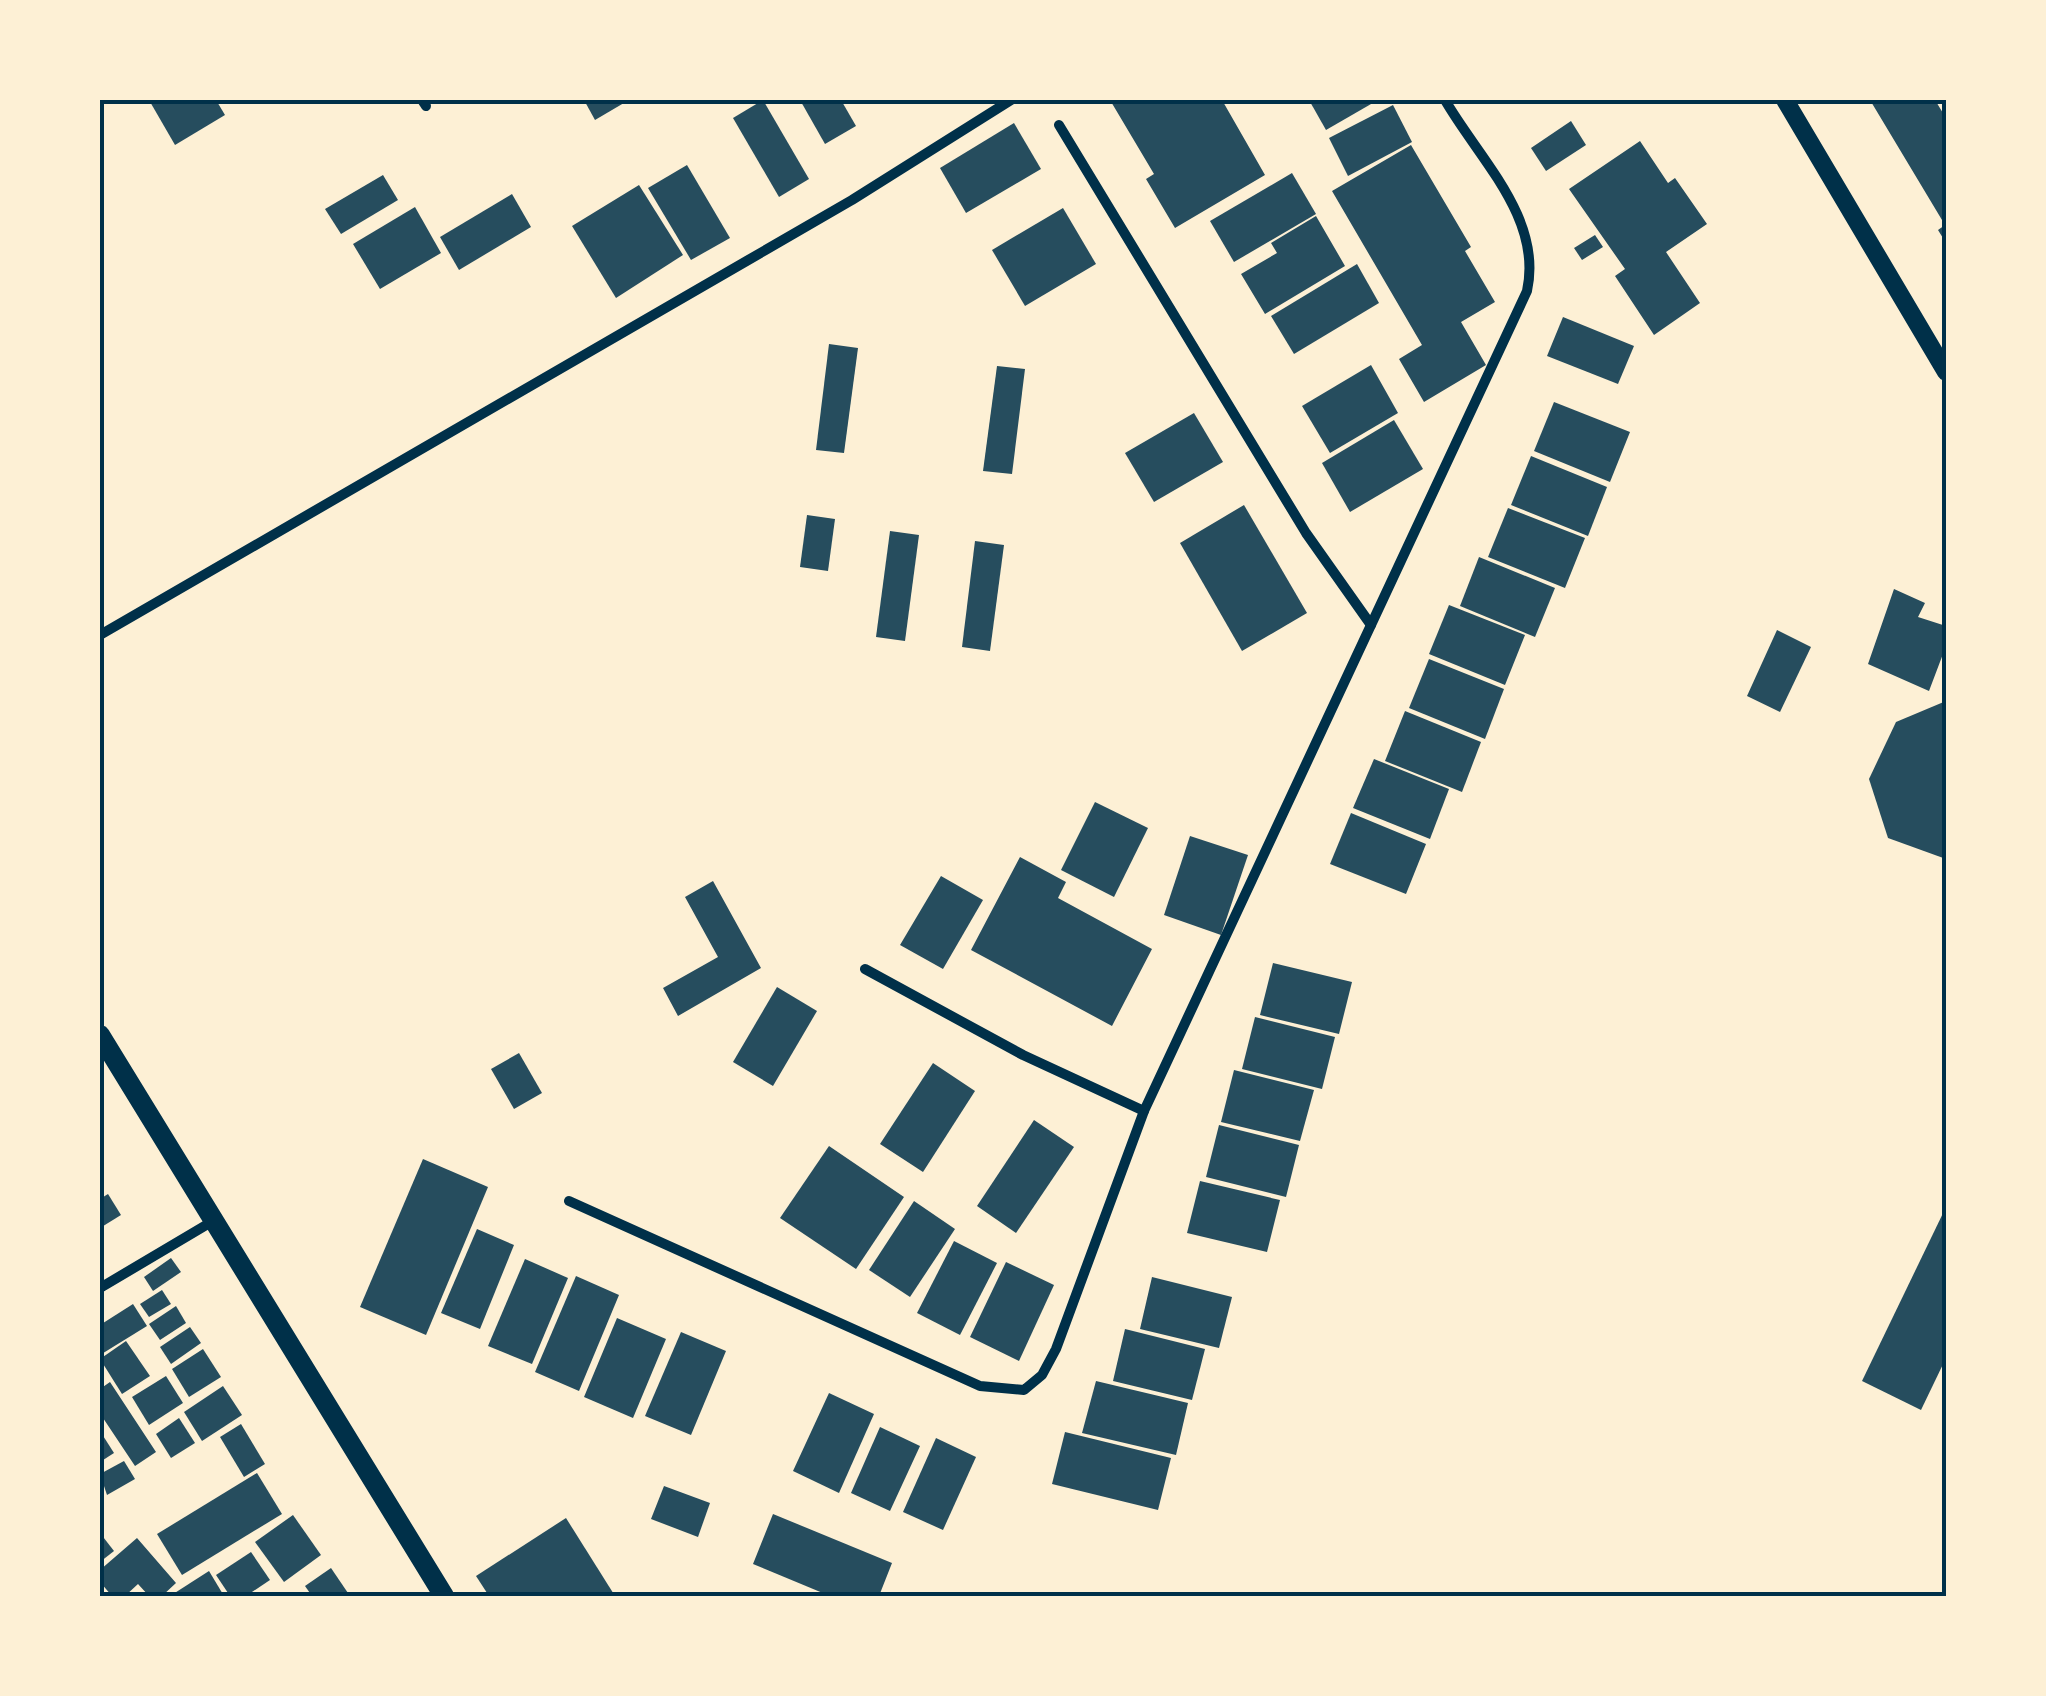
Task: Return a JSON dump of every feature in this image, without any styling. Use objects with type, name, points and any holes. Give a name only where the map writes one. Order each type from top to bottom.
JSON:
[{"type":"main road","points":[[100,1035],[444,1596]]},
{"type":"street","points":[[100,635],[852,200],[1011,100]]},
{"type":"street","points":[[569,1201],[980,1386],[1024,1390],[1042,1375],[1056,1349],[1144,1111],[1512,330],[1533,264],[1518,214],[1445,100]]},
{"type":"street","points":[[1785,100],[1946,372]]},
{"type":"street","points":[[1059,124],[1306,533],[1372,624]]},
{"type":"street","points":[[865,969],[1023,1055],[1144,1111]]},
{"type":"street","points":[[100,1288],[214,1220]]},
{"type":"building","points":[[149,100],[216,100],[225,115],[175,145]]},
{"type":"building","points":[[584,100],[629,100],[595,120]]},
{"type":"building","points":[[763,100],[809,179],[779,197],[733,118]]},
{"type":"building","points":[[800,100],[841,100],[856,126],[825,144]]},
{"type":"building","points":[[1110,100],[1222,100],[1265,175],[1175,228],[1146,179],[1154,174]]},
{"type":"building","points":[[1309,100],[1378,100],[1326,130]]},
{"type":"building","points":[[1870,100],[1935,100],[1946,118],[1946,243],[1938,230],[1945,225]]},
{"type":"building","points":[[1393,105],[1412,142],[1348,176],[1329,138]]},
{"type":"building","points":[[1571,121],[1586,145],[1546,171],[1531,148]]},
{"type":"building","points":[[1014,123],[1041,169],[966,213],[940,168]]},
{"type":"building","points":[[1640,141],[1668,183],[1675,178],[1707,224],[1666,252],[1700,303],[1654,335],[1615,276],[1625,269],[1569,189]]},
{"type":"building","points":[[1411,145],[1471,247],[1465,251],[1495,302],[1461,322],[1486,365],[1424,402],[1399,359],[1422,345],[1332,191]]},
{"type":"building","points":[[687,165],[730,238],[691,260],[648,188]]},
{"type":"building","points":[[1292,173],[1316,214],[1234,262],[1210,221]]},
{"type":"building","points":[[383,175],[398,200],[341,234],[325,209]]},
{"type":"building","points":[[639,185],[683,255],[616,298],[572,226]]},
{"type":"building","points":[[512,194],[531,227],[459,270],[440,237]]},
{"type":"building","points":[[415,207],[441,253],[380,289],[353,244]]},
{"type":"building","points":[[1063,208],[1096,264],[1025,306],[992,250]]},
{"type":"building","points":[[1316,216],[1345,266],[1265,314],[1241,274],[1277,253],[1271,243]]},
{"type":"building","points":[[1595,235],[1603,247],[1582,260],[1574,248]]},
{"type":"building","points":[[1357,264],[1379,303],[1294,354],[1271,316]]},
{"type":"building","points":[[1563,317],[1634,346],[1618,384],[1547,356]]},
{"type":"building","points":[[829,344],[858,348],[844,453],[816,450]]},
{"type":"building","points":[[1371,365],[1398,413],[1330,453],[1302,406]]},
{"type":"building","points":[[997,366],[1025,369],[1012,474],[983,471]]},
{"type":"building","points":[[1554,402],[1630,432],[1610,482],[1534,451]]},
{"type":"building","points":[[1194,413],[1223,462],[1154,502],[1125,453]]},
{"type":"building","points":[[1394,420],[1423,469],[1350,512],[1322,463]]},
{"type":"building","points":[[1531,456],[1607,487],[1588,536],[1511,505]]},
{"type":"building","points":[[1244,505],[1307,613],[1242,651],[1180,543]]},
{"type":"building","points":[[1508,508],[1585,538],[1565,588],[1488,557]]},
{"type":"building","points":[[807,515],[835,519],[828,571],[800,567]]},
{"type":"building","points":[[890,531],[919,535],[905,641],[876,637]]},
{"type":"building","points":[[975,541],[1004,545],[990,651],[962,647]]},
{"type":"building","points":[[1479,557],[1555,588],[1535,637],[1460,606]]},
{"type":"building","points":[[1894,589],[1925,603],[1918,617],[1946,626],[1946,646],[1929,691],[1868,664]]},
{"type":"building","points":[[1449,605],[1525,635],[1505,685],[1429,654]]},
{"type":"building","points":[[1777,630],[1811,647],[1780,712],[1747,696]]},
{"type":"building","points":[[1429,659],[1504,689],[1485,739],[1409,708]]},
{"type":"building","points":[[1946,701],[1946,859],[1888,838],[1869,779],[1896,722]]},
{"type":"building","points":[[1405,711],[1481,742],[1462,792],[1385,761]]},
{"type":"building","points":[[1374,759],[1449,789],[1430,839],[1353,808]]},
{"type":"building","points":[[1095,802],[1148,828],[1114,897],[1061,870]]},
{"type":"building","points":[[1351,813],[1426,844],[1406,894],[1330,864]]},
{"type":"building","points":[[1190,836],[1248,855],[1221,935],[1164,915]]},
{"type":"building","points":[[1020,857],[1066,882],[1058,898],[1152,949],[1112,1026],[971,950]]},
{"type":"building","points":[[941,876],[983,900],[943,969],[900,945]]},
{"type":"building","points":[[713,881],[761,968],[678,1016],[663,988],[718,957],[685,897]]},
{"type":"building","points":[[1273,963],[1352,982],[1339,1034],[1260,1015]]},
{"type":"building","points":[[777,987],[817,1011],[773,1086],[733,1062]]},
{"type":"building","points":[[1255,1017],[1335,1037],[1322,1089],[1242,1069]]},
{"type":"building","points":[[519,1053],[542,1093],[514,1109],[491,1069]]},
{"type":"building","points":[[933,1063],[975,1091],[923,1172],[880,1144]]},
{"type":"building","points":[[1234,1070],[1314,1090],[1300,1141],[1221,1122]]},
{"type":"building","points":[[1034,1120],[1074,1147],[1016,1233],[977,1206]]},
{"type":"building","points":[[1219,1125],[1299,1145],[1286,1197],[1206,1177]]},
{"type":"building","points":[[829,1146],[904,1197],[856,1269],[780,1218]]},
{"type":"building","points":[[423,1159],[488,1187],[426,1335],[360,1307]]},
{"type":"building","points":[[1200,1181],[1280,1200],[1267,1252],[1187,1233]]},
{"type":"building","points":[[108,1194],[121,1215],[100,1228],[100,1199]]},
{"type":"building","points":[[914,1201],[955,1229],[910,1297],[869,1270]]},
{"type":"building","points":[[1946,1207],[1946,1358],[1921,1410],[1862,1381]]},
{"type":"building","points":[[477,1229],[514,1245],[480,1329],[441,1313]]},
{"type":"building","points":[[954,1241],[997,1263],[960,1335],[917,1313]]},
{"type":"building","points":[[171,1258],[181,1272],[153,1291],[144,1277]]},
{"type":"building","points":[[525,1259],[568,1278],[532,1364],[488,1346]]},
{"type":"building","points":[[1006,1262],[1054,1285],[1019,1361],[970,1337]]},
{"type":"building","points":[[576,1276],[619,1295],[579,1391],[535,1372]]},
{"type":"building","points":[[1152,1277],[1232,1297],[1219,1348],[1140,1329]]},
{"type":"building","points":[[162,1290],[171,1304],[149,1317],[140,1304]]},
{"type":"building","points":[[133,1304],[147,1326],[100,1355],[100,1325]]},
{"type":"building","points":[[176,1306],[186,1323],[160,1340],[149,1324]]},
{"type":"building","points":[[617,1318],[666,1339],[633,1418],[584,1397]]},
{"type":"building","points":[[190,1327],[201,1343],[171,1364],[160,1347]]},
{"type":"building","points":[[1125,1329],[1205,1349],[1192,1400],[1113,1381]]},
{"type":"building","points":[[681,1332],[726,1351],[691,1435],[645,1416]]},
{"type":"building","points":[[126,1341],[150,1376],[122,1394],[100,1359]]},
{"type":"building","points":[[203,1349],[221,1377],[189,1397],[172,1369]]},
{"type":"building","points":[[166,1376],[183,1403],[149,1425],[132,1397]]},
{"type":"building","points":[[1096,1381],[1188,1403],[1176,1455],[1082,1433]]},
{"type":"building","points":[[110,1382],[156,1452],[135,1466],[103,1418],[100,1421],[100,1389]]},
{"type":"building","points":[[223,1386],[242,1415],[202,1441],[184,1412]]},
{"type":"building","points":[[829,1393],[874,1414],[839,1493],[793,1471]]},
{"type":"building","points":[[179,1418],[195,1443],[171,1458],[156,1434]]},
{"type":"building","points":[[241,1424],[265,1464],[244,1477],[220,1437]]},
{"type":"building","points":[[880,1427],[920,1446],[890,1511],[851,1493]]},
{"type":"building","points":[[100,1431],[114,1453],[100,1462]]},
{"type":"building","points":[[1065,1432],[1171,1458],[1158,1510],[1052,1484]]},
{"type":"building","points":[[936,1438],[976,1457],[943,1530],[903,1512]]},
{"type":"building","points":[[124,1461],[135,1479],[107,1495],[100,1474]]},
{"type":"building","points":[[257,1473],[282,1514],[182,1575],[157,1534]]},
{"type":"building","points":[[664,1486],[710,1503],[698,1537],[651,1519]]},
{"type":"building","points":[[773,1514],[892,1563],[879,1596],[830,1596],[753,1564]]},
{"type":"building","points":[[293,1515],[321,1555],[284,1582],[255,1542]]},
{"type":"building","points":[[566,1518],[615,1596],[489,1596],[476,1576]]},
{"type":"building","points":[[100,1533],[114,1551],[100,1562]]},
{"type":"building","points":[[137,1538],[176,1583],[162,1596],[149,1596],[138,1584],[125,1596],[112,1596],[100,1582],[100,1570]]},
{"type":"building","points":[[251,1552],[270,1580],[246,1596],[230,1596],[216,1575]]},
{"type":"building","points":[[331,1568],[350,1596],[312,1596],[305,1586]]},
{"type":"building","points":[[209,1571],[224,1596],[170,1596]]}]
